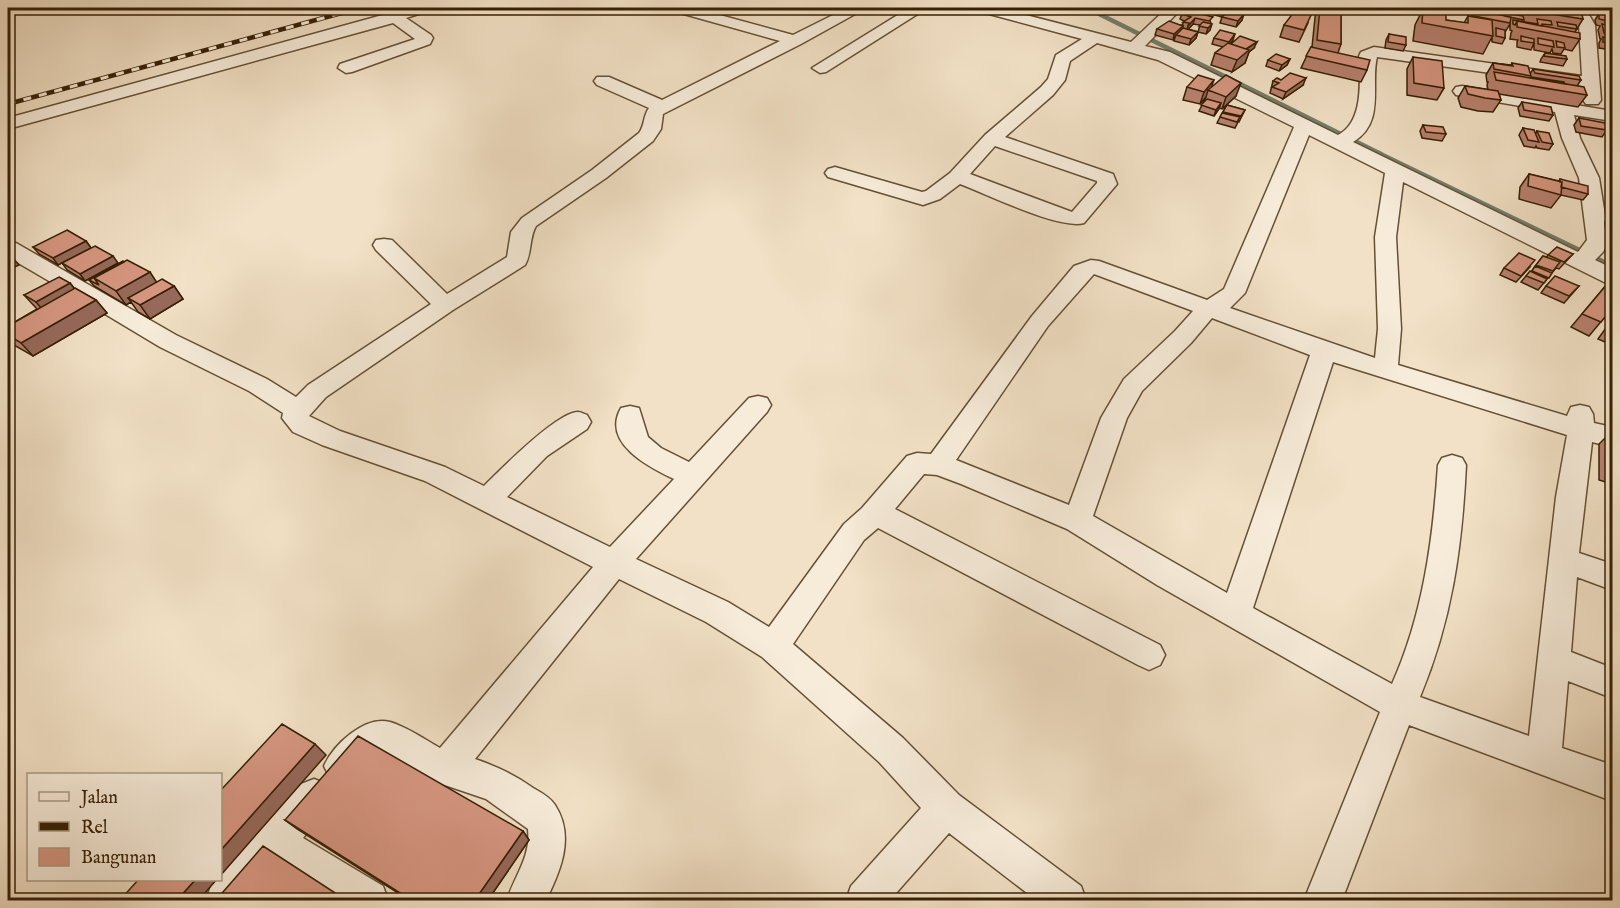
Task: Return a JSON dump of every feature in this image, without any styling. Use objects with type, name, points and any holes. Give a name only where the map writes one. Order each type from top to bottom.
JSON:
[{"type":"street","points":[[8,124],[423,8]]},
{"type":"street","points":[[678,8],[795,40]]},
{"type":"street","points":[[858,8],[676,100],[653,115],[652,129],[646,137],[599,174],[530,222],[522,232],[517,260],[445,305],[317,392],[297,409],[295,418],[302,425],[331,438],[435,474],[717,612],[773,647],[891,750],[946,808],[1067,900]]},
{"type":"street","points":[[820,68],[919,8]]},
{"type":"street","points":[[983,8],[1096,37],[1142,40],[1164,56],[1304,125],[1344,139],[1395,172],[1612,277]]},
{"type":"street","points":[[1142,40],[1175,8]]},
{"type":"street","points":[[1579,10],[1602,15]]},
{"type":"street","points":[[1579,10],[1587,25],[1592,104],[1604,114]]},
{"type":"street","points":[[346,68],[425,40],[397,20],[397,17]]},
{"type":"street","points":[[836,18],[880,32]]},
{"type":"street","points":[[835,173],[923,199],[928,198],[960,176],[961,170],[992,139],[1047,91],[1056,80],[1062,60],[1096,37]]},
{"type":"street","points":[[1344,139],[1366,104],[1369,83],[1367,56],[1374,52],[1590,82]]},
{"type":"street","points":[[603,81],[676,100]]},
{"type":"street","points":[[1462,91],[1604,114]]},
{"type":"street","points":[[1563,108],[1571,138],[1603,215],[1598,240],[1592,252],[1580,261]]},
{"type":"street","points":[[1077,521],[1114,418],[1133,385],[1183,337],[1208,308],[1223,302],[1234,293],[1304,125]]},
{"type":"street","points":[[960,176],[1068,228],[1107,184],[1106,178],[992,139]]},
{"type":"street","points":[[1385,370],[1390,348],[1385,259],[1386,221],[1395,172]]},
{"type":"street","points":[[384,245],[445,305]]},
{"type":"street","points":[[8,248],[168,341],[258,385],[297,409]]},
{"type":"street","points":[[938,465],[1040,321],[1082,271],[1091,267],[1324,351],[1581,430],[1612,437]]},
{"type":"street","points":[[59,313],[90,295]]},
{"type":"street","points":[[1236,612],[1324,351]]},
{"type":"street","points":[[445,769],[614,563],[759,405]]},
{"type":"street","points":[[1544,759],[1564,560],[1581,430],[1580,412],[1612,422]]},
{"type":"street","points":[[630,415],[631,432],[635,442],[692,477]]},
{"type":"street","points":[[487,500],[538,449],[578,422]]},
{"type":"street","points":[[773,647],[854,532],[872,516],[917,463],[938,465],[971,476],[1077,521],[1168,576],[1236,612],[1400,706],[1612,783]]},
{"type":"street","points":[[1323,900],[1418,663],[1433,613],[1448,532],[1452,465]]},
{"type":"street","points":[[872,516],[885,517],[1149,655]]},
{"type":"street","points":[[1564,560],[1612,577]]},
{"type":"street","points":[[1554,660],[1612,683]]},
{"type":"street","points":[[225,900],[274,841],[369,740],[378,736],[387,738],[445,769],[474,774],[504,788],[542,816],[546,832],[545,860],[526,900]]},
{"type":"street","points":[[865,900],[946,808]]},
{"type":"street","points":[[274,841],[369,900]]},
{"type":"building","points":[[1190,8],[1212,8],[1206,12]]},
{"type":"building","points":[[1297,8],[1313,11],[1304,30],[1284,25]]},
{"type":"building","points":[[1320,8],[1342,8],[1341,44],[1317,40]]},
{"type":"building","points":[[1423,8],[1446,12],[1446,20],[1468,23],[1468,16],[1492,20],[1493,36],[1422,23]]},
{"type":"building","points":[[1512,8],[1543,8],[1582,14],[1583,19]]},
{"type":"building","points":[[1186,10],[1213,17],[1209,21],[1195,18],[1188,26],[1189,23],[1183,22],[1191,17],[1182,14]]},
{"type":"building","points":[[1475,10],[1511,17],[1510,23],[1474,16]]},
{"type":"building","points":[[1601,11],[1612,12],[1612,22],[1599,19]]},
{"type":"building","points":[[1227,12],[1244,14],[1238,21],[1222,17]]},
{"type":"building","points":[[1504,13],[1523,16],[1524,20],[1504,16]]},
{"type":"building","points":[[1537,19],[1551,21],[1552,25],[1542,24],[1542,26],[1517,21],[1515,25],[1513,24],[1513,20],[1538,24]]},
{"type":"building","points":[[1169,21],[1183,26],[1174,34],[1157,29]]},
{"type":"building","points":[[1517,21],[1580,33],[1580,39],[1517,27]]},
{"type":"building","points":[[1203,22],[1212,24],[1208,28],[1199,26]]},
{"type":"building","points":[[1557,22],[1576,25],[1577,29],[1558,26]]},
{"type":"building","points":[[1602,24],[1612,26],[1612,35],[1604,33]]},
{"type":"building","points":[[1183,28],[1198,32],[1191,39],[1176,35]]},
{"type":"building","points":[[1496,28],[1505,30],[1505,38],[1496,36]]},
{"type":"building","points":[[1220,30],[1235,34],[1229,42],[1214,38]]},
{"type":"building","points":[[1389,34],[1406,37],[1406,45],[1388,42]]},
{"type":"building","points":[[1240,36],[1257,42],[1246,49],[1231,44]]},
{"type":"building","points":[[1521,36],[1534,39],[1534,43],[1521,41]]},
{"type":"building","points":[[1603,37],[1612,39],[1612,43],[1603,42]]},
{"type":"building","points":[[1538,38],[1553,41],[1554,47],[1538,44]]},
{"type":"building","points":[[1556,41],[1564,43],[1565,48],[1557,47]]},
{"type":"building","points":[[1228,43],[1249,50],[1237,60],[1215,53]]},
{"type":"building","points":[[1311,47],[1370,60],[1367,70],[1306,56]]},
{"type":"building","points":[[1545,53],[1566,56],[1567,59],[1544,56]]},
{"type":"building","points":[[1276,54],[1290,59],[1282,65],[1268,60]]},
{"type":"building","points":[[1413,57],[1442,61],[1444,88],[1414,83]]},
{"type":"building","points":[[1493,63],[1528,66],[1531,76],[1494,69]]},
{"type":"building","points":[[1533,69],[1579,76],[1581,80],[1535,73]]},
{"type":"building","points":[[1494,72],[1584,87],[1587,95],[1496,80]]},
{"type":"building","points":[[1290,73],[1306,78],[1286,92],[1272,87],[1279,83],[1273,81],[1277,78],[1281,80]]},
{"type":"building","points":[[1198,75],[1214,80],[1204,92],[1187,87]]},
{"type":"building","points":[[1226,75],[1241,83],[1226,97],[1208,90]]},
{"type":"building","points":[[1531,78],[1564,82],[1565,84]]},
{"type":"building","points":[[1465,86],[1498,91],[1501,100],[1468,94]]},
{"type":"building","points":[[1207,99],[1221,103],[1216,110],[1201,105]]},
{"type":"building","points":[[1522,102],[1551,107],[1553,115],[1524,110]]},
{"type":"building","points":[[1227,105],[1245,110],[1241,116],[1223,112]]},
{"type":"building","points":[[1222,113],[1240,117],[1237,122],[1220,117]]},
{"type":"building","points":[[1579,118],[1605,123],[1607,130],[1581,126]]},
{"type":"building","points":[[1423,125],[1443,127],[1446,134],[1426,132]]},
{"type":"building","points":[[1523,128],[1534,130],[1539,142],[1528,140]]},
{"type":"building","points":[[1537,131],[1549,133],[1553,144],[1542,142]]},
{"type":"building","points":[[1529,174],[1562,182],[1561,195],[1528,186]]},
{"type":"building","points":[[1560,179],[1588,186],[1588,194],[1561,187]]},
{"type":"building","points":[[67,230],[86,241],[53,258],[33,247]]},
{"type":"building","points":[[95,246],[113,256],[80,274],[62,263]]},
{"type":"building","points":[[1557,247],[1573,254],[1564,262],[1548,255]]},
{"type":"building","points":[[1519,253],[1535,260],[1521,276],[1504,268]]},
{"type":"building","points":[[1543,256],[1560,262],[1553,271],[1536,265]]},
{"type":"building","points":[[127,260],[150,272],[116,291],[94,278]]},
{"type":"building","points":[[123,261],[94,278],[99,285],[89,280]]},
{"type":"building","points":[[1535,266],[1552,273],[1549,278],[1532,271]]},
{"type":"building","points":[[1530,271],[1547,279],[1544,283],[1526,276]]},
{"type":"building","points":[[1555,276],[1579,286],[1569,296],[1546,286]]},
{"type":"building","points":[[59,277],[70,283],[36,302],[24,295]]},
{"type":"building","points":[[162,279],[174,286],[140,305],[128,298]]},
{"type":"building","points":[[1608,283],[1612,285],[1612,308],[1601,322],[1582,314]]},
{"type":"building","points":[[75,288],[96,300],[21,343],[8,335],[8,326]]},
{"type":"building","points":[[282,724],[315,744],[222,849],[222,789]]},
{"type":"building","points":[[358,736],[523,831],[475,900],[411,900],[285,820]]},
{"type":"building","points":[[263,846],[346,900],[216,900]]},
{"type":"building","points":[[137,881],[194,881],[177,900],[120,900]]},
{"type":"waterway","points":[[1087,8],[1381,154]]},
{"type":"waterway","points":[[1378,153],[1612,266]]},
{"type":"railway","points":[[8,104],[360,8]]}]
